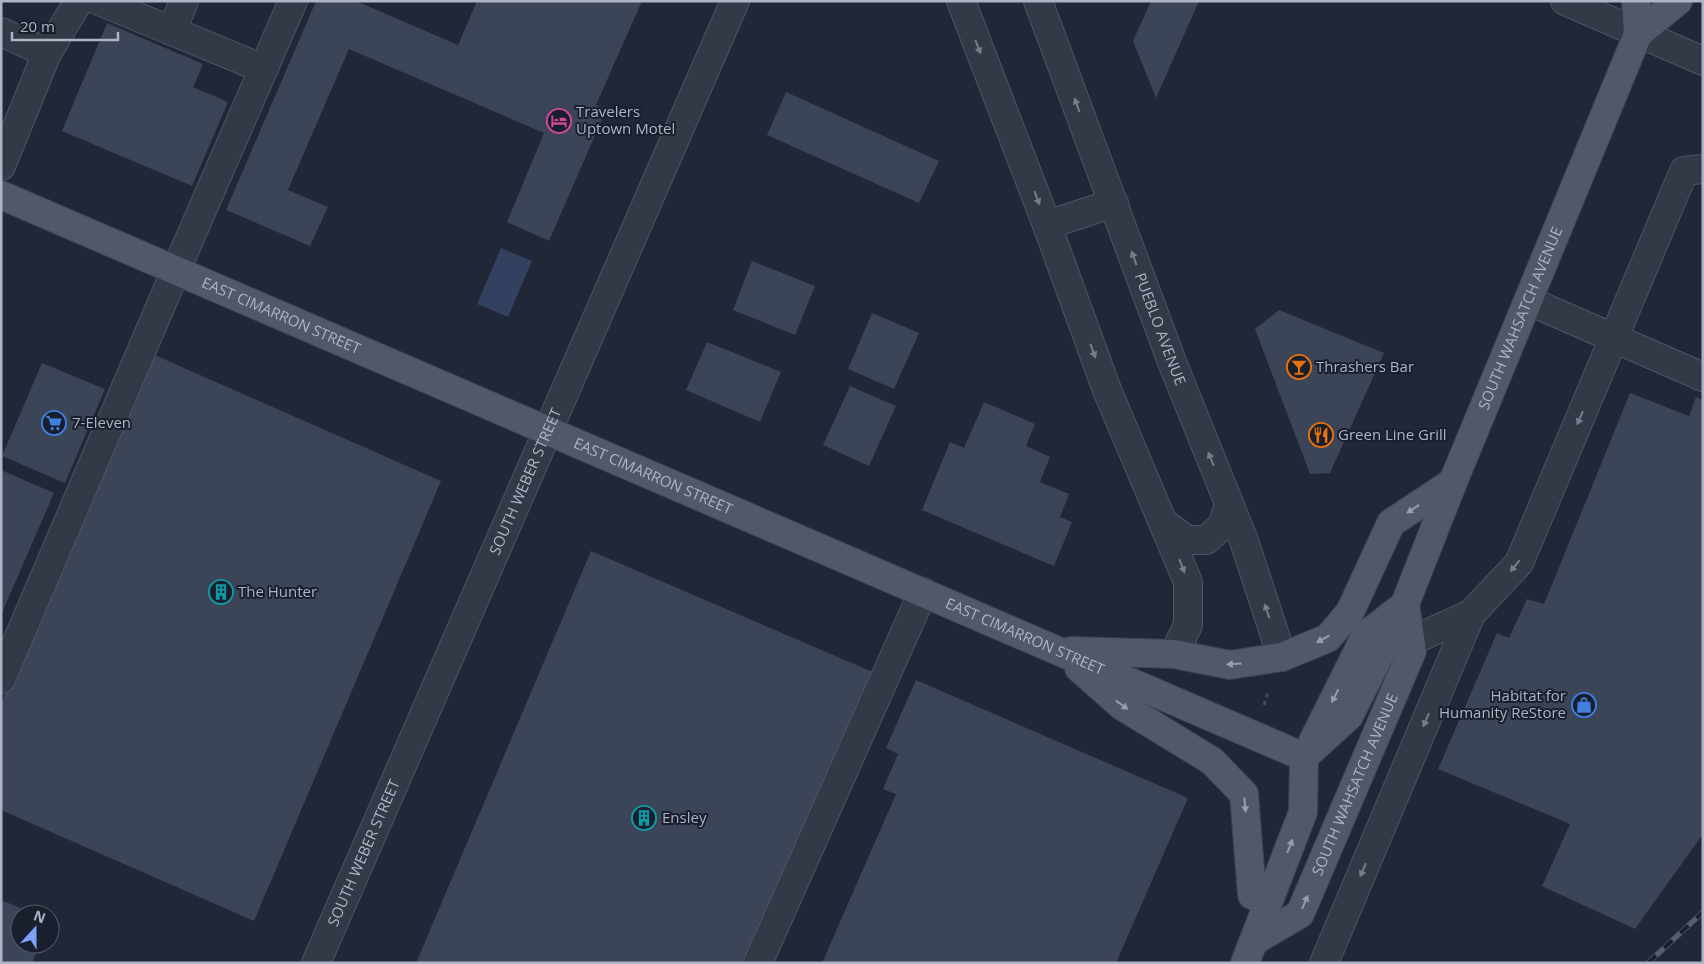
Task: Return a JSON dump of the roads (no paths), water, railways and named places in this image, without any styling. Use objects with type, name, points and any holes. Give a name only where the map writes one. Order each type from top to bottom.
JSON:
[{"type":"main road","name":"SOUTH WAHSATCH AVENUE","points":[[1249,952],[1300,914],[1412,651],[1405,604],[1453,482],[1638,34],[1636,1]]},
{"type":"main road","name":"SOUTH WAHSATCH AVENUE","points":[[1638,34],[1678,1]]},
{"type":"main road","name":"EAST CIMARRON STREET","points":[[1,196],[1304,757]]},
{"type":"main road","points":[[1059,651],[1174,654],[1230,665],[1282,657],[1328,638],[1350,612],[1391,523],[1453,482]]},
{"type":"main road","points":[[1252,895],[1304,757],[1366,635],[1405,604]]},
{"type":"main road","points":[[1059,651],[1122,706],[1212,761],[1244,794],[1252,895],[1249,952]]},
{"type":"main road","points":[[1249,952],[1303,812],[1304,757]]},
{"type":"street","points":[[1,166],[47,53],[79,1]]},
{"type":"street","points":[[99,1],[264,70]]},
{"type":"street","points":[[172,31],[184,1]]},
{"type":"street","points":[[1,679],[293,1]]},
{"type":"street","name":"SOUTH WEBER STREET","points":[[316,963],[735,1]]},
{"type":"street","points":[[961,1],[1047,225],[1107,390],[1188,582],[1188,625],[1174,654]]},
{"type":"street","name":"PUEBLO AVENUE","points":[[1038,1],[1172,362],[1243,538],[1282,657]]},
{"type":"street","points":[[1565,1],[1703,61]]},
{"type":"street","points":[[1,32],[47,53]]},
{"type":"street","points":[[1324,963],[1472,614],[1519,563],[1684,172],[1703,168]]},
{"type":"street","points":[[1047,225],[1114,203]]},
{"type":"street","points":[[1528,301],[1703,377]]},
{"type":"street","points":[[1165,524],[1187,540],[1206,540],[1222,526],[1229,505]]},
{"type":"street","points":[[758,963],[923,592]]},
{"type":"street","points":[[1411,641],[1472,614]]},
{"type":"water","points":[[501,248],[532,261],[508,317],[477,304]]},
{"type":"railway","points":[[1648,963],[1703,912]]},
{"type":"place","name":"Travelers Uptown Motel","points":[[559,121]]},
{"type":"place","name":"Thrashers Bar","points":[[1299,367]]},
{"type":"place","name":"7-Eleven","points":[[54,423]]},
{"type":"place","name":"Green Line Grill","points":[[1321,435]]},
{"type":"place","name":"The Hunter","points":[[221,592]]},
{"type":"place","name":"Habitat for Humanity ReStore","points":[[1584,705]]},
{"type":"place","name":"Ensley","points":[[644,818]]}]
